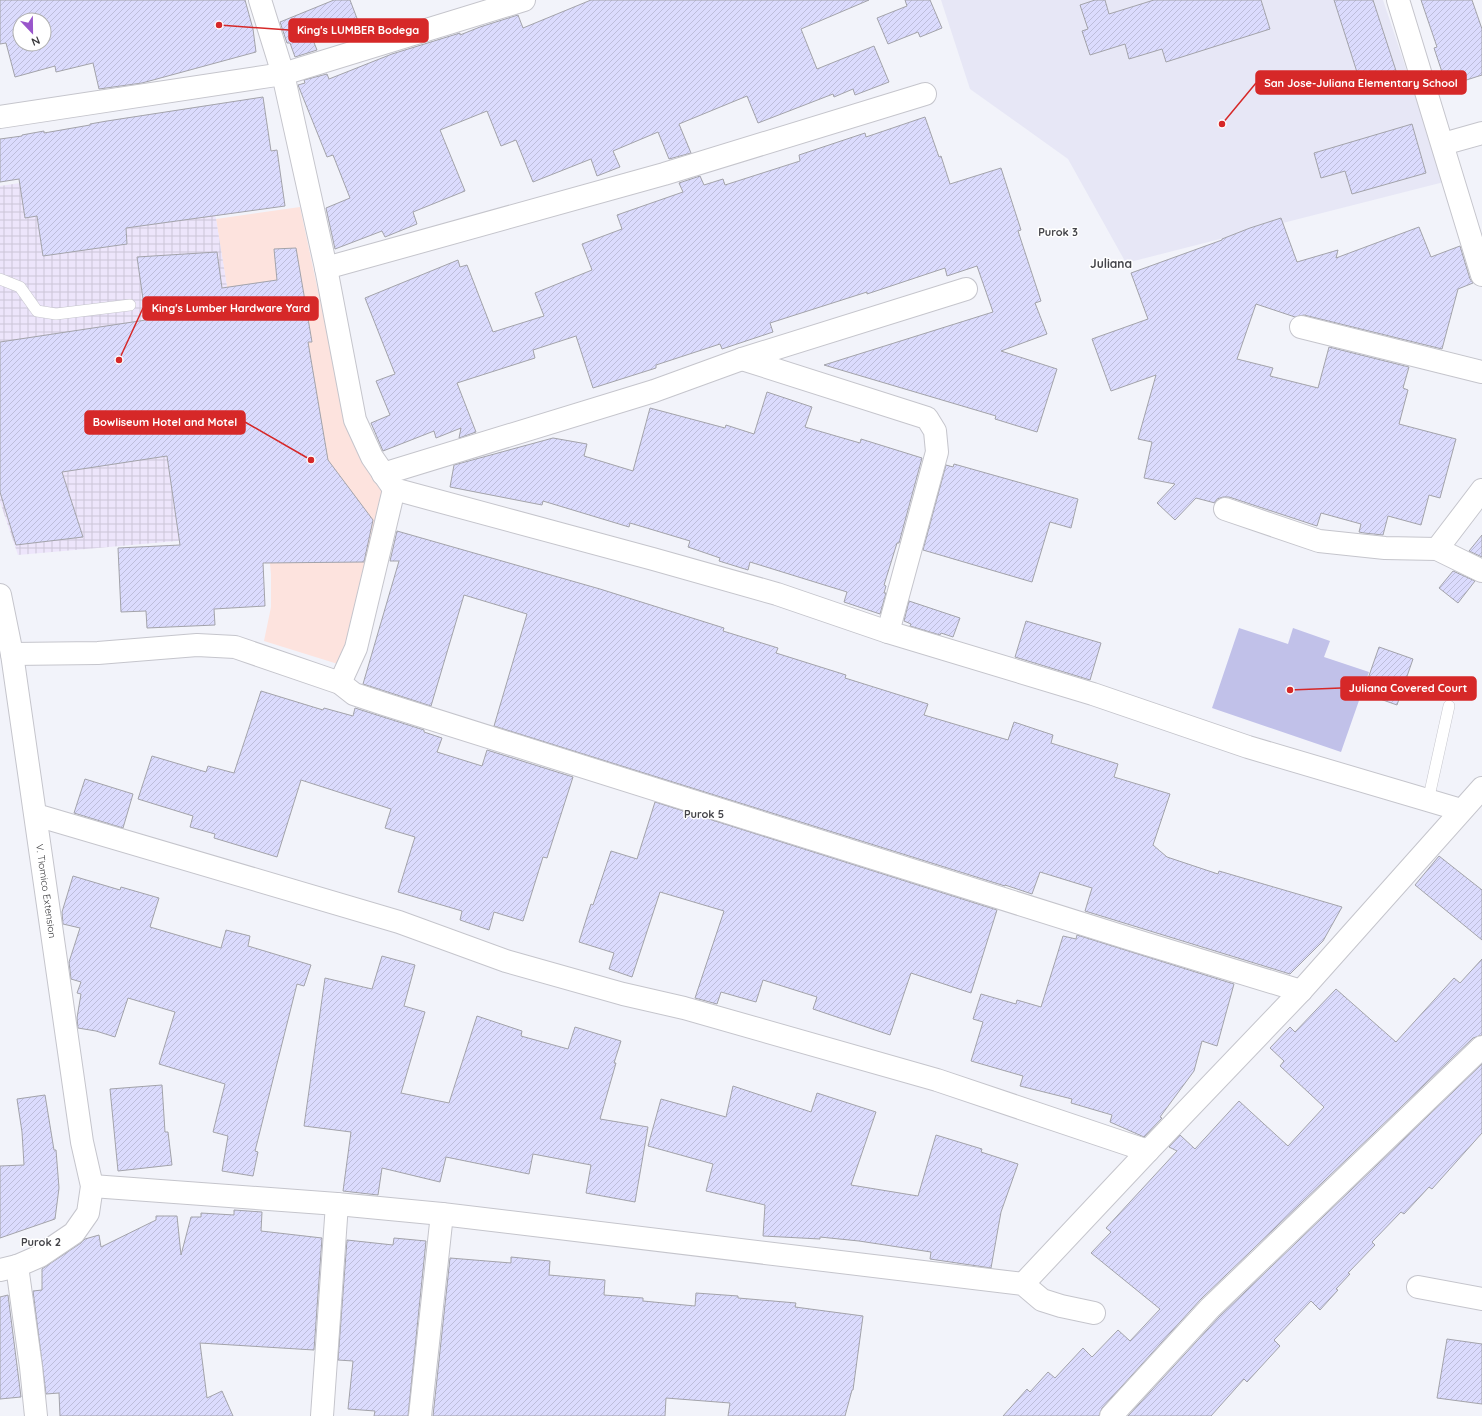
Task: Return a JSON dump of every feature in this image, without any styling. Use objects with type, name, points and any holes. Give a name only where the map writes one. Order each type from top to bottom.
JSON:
[{"type":"street","points":[[260,0],[282,74],[326,268],[354,420],[372,457],[388,481],[637,555],[777,594],[888,632],[1094,694],[1248,747],[1461,810]]},
{"type":"street","points":[[0,117],[282,74],[524,0]]},
{"type":"street","points":[[1398,0],[1482,275]]},
{"type":"street","points":[[326,268],[664,174],[925,94]]},
{"type":"street","points":[[1443,144],[1482,133]]},
{"type":"street","points":[[388,481],[654,391],[742,359],[966,289]]},
{"type":"street","points":[[1301,327],[1482,372]]},
{"type":"street","points":[[742,359],[927,418],[935,431],[937,452],[888,632]]},
{"type":"street","points":[[340,683],[356,648],[388,481]]},
{"type":"street","points":[[1437,549],[1482,490]]},
{"type":"street","points":[[1225,509],[1319,541],[1385,548],[1437,549],[1482,571]]},
{"type":"street","name":"V. Tiomico Extension","points":[[0,595],[12,654],[81,1135],[92,1186]]},
{"type":"street","points":[[12,654],[98,653],[197,645],[235,647],[340,683],[354,694],[384,704],[1301,991]]},
{"type":"street","points":[[1023,1284],[1301,991],[1482,788]]},
{"type":"street","points":[[36,815],[399,922],[506,961],[623,994],[684,1008],[937,1080],[1148,1151]]},
{"type":"street","points":[[1111,1416],[1210,1308],[1482,1047]]},
{"type":"street","points":[[36,1416],[31,1368],[9,1268],[40,1256],[74,1233],[88,1213],[92,1186],[336,1204],[442,1214],[1023,1284],[1042,1300],[1061,1306],[1094,1313]]},
{"type":"street","points":[[322,1416],[336,1204]]},
{"type":"street","points":[[420,1416],[442,1214]]},
{"type":"street","points":[[1418,1287],[1482,1299]]},
{"type":"lane","points":[[0,278],[20,287],[37,311],[56,314],[130,305]]},
{"type":"lane","points":[[1428,800],[1449,706]]},
{"type":"shaded area","points":[[941,0],[1383,0],[1444,182],[1126,263],[1068,159],[970,89]]},
{"type":"shaded area","points":[[202,156],[216,219],[267,533],[18,555],[0,502],[0,186]]},
{"type":"shaded area","points":[[300,207],[347,426],[388,493],[341,665],[264,641],[271,607],[271,574],[267,534],[216,219]]},
{"type":"shaded area","points":[[1239,628],[1288,644],[1293,628],[1330,641],[1324,657],[1369,672],[1341,752],[1212,708]]},
{"type":"building","points":[[0,0],[245,0],[253,29],[256,52],[142,83],[99,89],[93,63],[56,72],[55,66],[15,77],[6,43],[0,44]]},
{"type":"building","points":[[334,0],[350,0],[358,21],[313,40],[317,50],[295,57],[290,43],[287,43],[280,22]]},
{"type":"building","points":[[591,0],[869,0],[801,29],[817,69],[874,46],[889,82],[855,95],[853,89],[834,97],[833,94],[758,123],[747,96],[679,124],[691,153],[669,159],[658,132],[613,151],[620,167],[597,176],[591,159],[533,182],[516,140],[501,146],[487,111],[440,130],[465,191],[413,212],[417,224],[385,237],[382,231],[335,249],[326,208],[350,198],[333,155],[327,157],[298,85],[305,83],[304,80],[327,74],[329,79],[392,54],[460,33],[460,35],[518,15],[523,28]]},
{"type":"building","points":[[905,0],[930,0],[942,28],[920,37],[918,32],[888,44],[877,18],[907,6]]},
{"type":"building","points":[[1095,0],[1105,0],[1109,14],[1154,0],[1261,0],[1270,29],[1166,62],[1162,49],[1129,59],[1125,44],[1090,55],[1082,31],[1088,29],[1080,5]]},
{"type":"building","points":[[1334,0],[1373,0],[1399,80],[1363,91]]},
{"type":"building","points":[[1421,0],[1472,0],[1482,29],[1482,75],[1457,83],[1456,78],[1445,81],[1434,48],[1437,47]]},
{"type":"building","points":[[263,97],[271,151],[277,150],[285,206],[126,228],[127,244],[43,256],[37,216],[25,218],[19,179],[0,182],[0,139]]},
{"type":"building","points":[[925,117],[939,157],[941,156],[950,184],[1001,168],[1021,230],[1018,231],[1041,301],[1035,303],[1047,334],[1001,351],[1057,369],[1037,432],[995,419],[996,416],[824,365],[993,312],[977,266],[947,276],[945,268],[867,294],[867,292],[770,323],[773,332],[722,349],[720,344],[656,365],[656,368],[593,388],[576,336],[533,350],[535,358],[457,383],[476,432],[459,438],[461,428],[436,438],[434,431],[383,451],[371,423],[390,415],[376,381],[395,374],[365,298],[458,260],[460,267],[467,265],[493,332],[544,316],[535,293],[592,270],[582,244],[622,229],[617,215],[683,192],[679,183],[700,176],[704,185],[723,179],[725,185],[800,161],[799,155],[865,133],[866,137]]},
{"type":"building","points":[[1412,124],[1426,173],[1352,194],[1345,171],[1321,178],[1314,153]]},
{"type":"building","points":[[1281,218],[1297,262],[1338,250],[1336,258],[1419,227],[1431,257],[1460,246],[1470,279],[1473,283],[1458,289],[1442,349],[1304,315],[1295,317],[1256,304],[1237,359],[1273,368],[1270,376],[1318,388],[1329,347],[1409,367],[1403,388],[1408,390],[1399,424],[1456,439],[1440,498],[1429,495],[1421,525],[1388,516],[1383,535],[1364,533],[1359,532],[1361,524],[1321,513],[1317,526],[1229,497],[1217,499],[1215,503],[1196,498],[1175,520],[1157,503],[1175,484],[1144,478],[1152,442],[1138,439],[1156,375],[1111,391],[1092,339],[1148,319],[1131,273],[1222,240],[1250,228]]},
{"type":"building","points":[[296,248],[312,342],[308,342],[328,460],[373,520],[364,562],[263,563],[265,606],[214,609],[215,625],[147,628],[146,611],[121,612],[118,548],[180,545],[167,456],[62,472],[83,537],[16,545],[0,492],[0,342],[146,320],[137,257],[217,252],[222,288],[277,280],[274,249]]},
{"type":"building","points":[[767,392],[812,407],[805,427],[860,443],[861,439],[922,458],[899,543],[897,543],[884,585],[886,586],[884,593],[886,593],[880,614],[844,602],[847,592],[750,562],[748,570],[719,561],[720,558],[688,547],[690,541],[630,523],[629,527],[543,501],[542,505],[450,487],[454,465],[553,438],[587,444],[584,456],[633,471],[650,408],[725,428],[726,425],[754,434]]},
{"type":"building","points":[[954,464],[1078,499],[1071,528],[1050,522],[1032,582],[923,550],[946,465],[953,467]]},
{"type":"building","points":[[397,531],[600,589],[724,628],[723,631],[778,648],[776,653],[846,675],[845,678],[928,704],[924,715],[1008,740],[1014,722],[1053,735],[1051,743],[1118,764],[1114,777],[1170,794],[1153,845],[1167,857],[1218,874],[1219,871],[1342,907],[1323,941],[1290,974],[1085,911],[1092,888],[1040,872],[1032,894],[494,726],[527,614],[464,595],[431,706],[363,684],[399,561],[390,561]]},
{"type":"building","points":[[1482,535],[1482,557],[1469,551]]},
{"type":"building","points":[[1453,571],[1475,581],[1458,603],[1439,588]]},
{"type":"building","points":[[909,601],[960,618],[953,637],[941,633],[940,635],[910,626],[911,624],[904,621]]},
{"type":"building","points":[[1026,621],[1101,643],[1090,680],[1015,657]]},
{"type":"building","points":[[1379,647],[1413,659],[1397,705],[1363,693]]},
{"type":"building","points":[[261,691],[323,710],[324,708],[353,716],[355,708],[424,730],[424,732],[442,738],[437,752],[482,766],[487,750],[573,777],[547,858],[543,857],[523,921],[494,912],[489,930],[460,920],[462,911],[398,892],[415,837],[385,828],[391,809],[301,780],[277,857],[214,838],[215,834],[190,827],[193,816],[138,799],[152,756],[206,772],[208,766],[234,773]]},
{"type":"building","points":[[85,779],[133,794],[123,828],[74,813]]},
{"type":"building","points":[[655,802],[997,910],[971,993],[911,973],[890,1035],[813,1009],[817,997],[763,980],[756,1002],[721,992],[717,1004],[695,998],[724,911],[660,892],[632,977],[609,969],[614,953],[579,942],[591,904],[593,905],[611,851],[637,859]]},
{"type":"building","points":[[1439,856],[1482,890],[1482,940],[1415,885]]},
{"type":"building","points":[[73,876],[120,890],[121,887],[159,898],[150,927],[221,948],[226,930],[250,936],[248,946],[311,965],[304,986],[297,984],[255,1151],[258,1152],[253,1176],[222,1171],[228,1136],[213,1132],[225,1084],[159,1064],[175,1012],[128,998],[115,1037],[96,1031],[78,1028],[77,1018],[81,994],[77,993],[81,982],[71,979],[69,962],[80,928],[63,924],[62,912]]},
{"type":"building","points":[[1077,935],[1234,984],[1217,1046],[1202,1041],[1194,1071],[1160,1117],[1162,1118],[1144,1137],[1110,1122],[1112,1115],[1071,1103],[1072,1099],[1020,1086],[1023,1076],[971,1061],[983,1022],[973,1019],[981,994],[1016,1004],[1017,1000],[1041,1007],[1063,936],[1076,939]]},
{"type":"building","points":[[382,956],[415,965],[404,1006],[425,1012],[401,1093],[449,1103],[477,1016],[522,1031],[521,1036],[568,1049],[575,1027],[621,1041],[600,1119],[648,1127],[635,1202],[586,1193],[591,1165],[533,1154],[529,1174],[446,1157],[440,1182],[382,1168],[378,1195],[343,1191],[351,1132],[304,1126],[325,978],[372,989]]},
{"type":"building","points":[[1482,959],[1482,1035],[1473,1038],[1201,1299],[1102,1408],[1099,1416],[1003,1416],[1027,1389],[1030,1392],[1048,1372],[1055,1378],[1083,1348],[1092,1357],[1118,1330],[1130,1341],[1160,1309],[1091,1253],[1111,1232],[1106,1228],[1177,1151],[1169,1147],[1180,1135],[1195,1149],[1239,1101],[1288,1146],[1324,1107],[1280,1066],[1284,1061],[1270,1048],[1290,1027],[1295,1032],[1336,989],[1396,1042],[1454,978],[1460,983]]},
{"type":"building","points":[[1482,1064],[1482,1133],[1432,1189],[1429,1187],[1404,1214],[1401,1212],[1372,1242],[1375,1245],[1348,1273],[1350,1274],[1336,1289],[1338,1290],[1320,1310],[1311,1301],[1274,1340],[1280,1346],[1247,1382],[1244,1379],[1211,1416],[1128,1416],[1219,1317]]},
{"type":"building","points":[[162,1085],[165,1132],[168,1132],[172,1165],[118,1171],[110,1089]]},
{"type":"building","points":[[733,1086],[811,1112],[817,1093],[876,1112],[851,1185],[918,1196],[936,1135],[982,1149],[981,1152],[1018,1164],[1001,1212],[991,1268],[930,1259],[931,1252],[859,1241],[820,1237],[820,1239],[763,1236],[765,1205],[706,1191],[713,1164],[648,1146],[661,1099],[726,1117]]},
{"type":"building","points":[[45,1095],[54,1150],[56,1150],[59,1188],[55,1219],[0,1238],[0,1166],[24,1165],[22,1132],[17,1099]]},
{"type":"building","points":[[234,1210],[262,1212],[261,1231],[322,1238],[314,1350],[200,1343],[207,1398],[222,1391],[233,1416],[60,1416],[59,1393],[46,1394],[33,1291],[42,1290],[42,1269],[85,1239],[99,1235],[101,1247],[156,1220],[156,1216],[177,1216],[181,1255],[191,1217],[201,1217],[201,1213],[234,1215]]},
{"type":"building","points":[[394,1238],[426,1241],[408,1416],[374,1416],[375,1411],[348,1409],[353,1361],[338,1360],[347,1240],[393,1245]]},
{"type":"building","points":[[511,1257],[550,1261],[549,1275],[605,1280],[604,1295],[643,1298],[643,1301],[695,1306],[696,1293],[738,1296],[738,1298],[796,1303],[795,1307],[863,1316],[853,1390],[845,1416],[728,1416],[730,1403],[666,1398],[665,1416],[433,1416],[450,1258],[511,1263]]},
{"type":"building","points":[[8,1295],[21,1397],[0,1399],[0,1297]]},
{"type":"building","points":[[1447,1339],[1482,1344],[1482,1404],[1437,1398]]},
{"type":"place","name":"King's LUMBER Bodega","points":[[219,25]]},
{"type":"place","name":"San Jose-Juliana Elementary School","points":[[1222,124]]},
{"type":"place","name":"King's Lumber Hardware Yard","points":[[119,360]]},
{"type":"place","name":"Bowliseum Hotel and Motel","points":[[311,460]]},
{"type":"place","name":"Juliana Covered Court","points":[[1290,690]]},
{"type":"district","name":"Purok 3","points":[[1058,232]]},
{"type":"district","name":"Juliana","points":[[1111,263]]},
{"type":"district","name":"Purok 5","points":[[704,814]]},
{"type":"district","name":"Purok 2","points":[[41,1242]]}]
